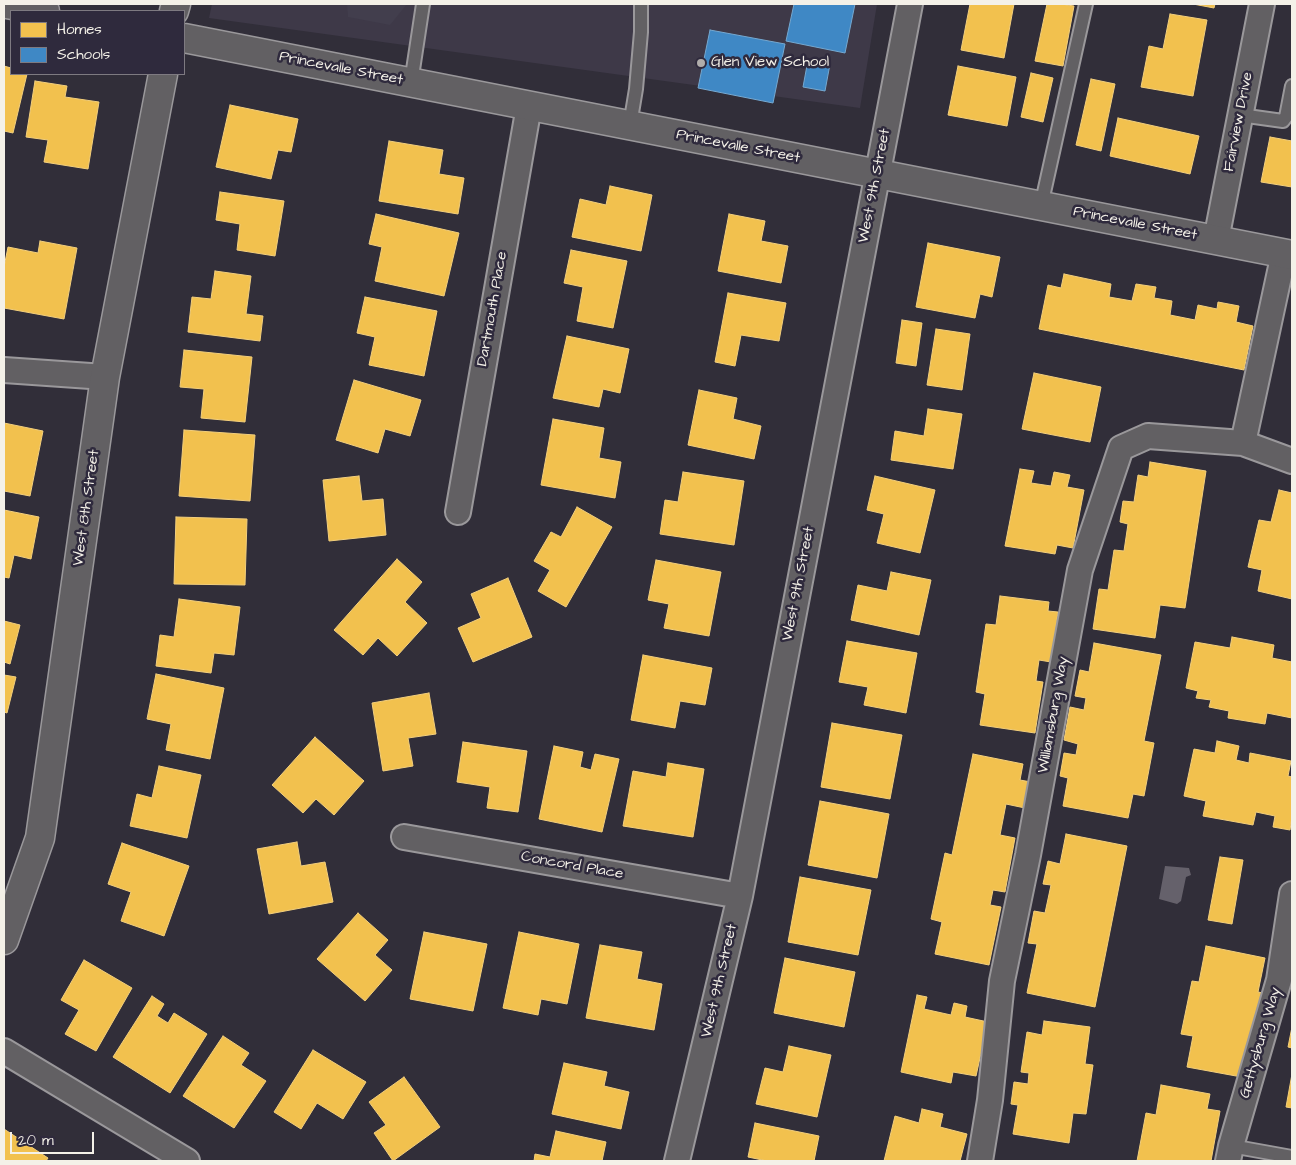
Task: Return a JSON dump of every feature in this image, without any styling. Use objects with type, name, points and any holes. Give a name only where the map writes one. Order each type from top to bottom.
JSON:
[{"type":"street","points":[[6,4],[39,10]]},
{"type":"street","name":"West 9th Street","points":[[678,1161],[740,896],[910,4]]},
{"type":"street","name":"Fairview Drive","points":[[1216,240],[1262,4]]},
{"type":"street","name":"Princevalle Street","points":[[185,38],[1288,254]]},
{"type":"street","name":"West 8th Street","points":[[4,940],[40,838],[105,377],[163,75]]},
{"type":"street","name":"Dartmouth Place","points":[[458,512],[528,106]]},
{"type":"street","points":[[1243,442],[1288,254]]},
{"type":"street","points":[[4,370],[105,377]]},
{"type":"street","name":"Williamsburg Way","points":[[980,1161],[990,1100],[1002,981],[1028,855],[1080,570],[1121,448],[1148,436],[1243,442],[1292,461]]},
{"type":"street","name":"Concord Place","points":[[404,837],[740,896]]},
{"type":"street","name":"Gettysburg Way","points":[[1230,1153],[1280,980],[1292,905]]},
{"type":"street","points":[[4,1051],[187,1161]]},
{"type":"lane","points":[[411,83],[424,4]]},
{"type":"lane","points":[[630,126],[636,89],[641,32],[641,4]]},
{"type":"lane","points":[[1041,206],[1086,4]]},
{"type":"lane","points":[[1240,115],[1284,122],[1292,86]]},
{"type":"lane","points":[[1230,1153],[1292,1157]]},
{"type":"shaded area","name":"Glen View School","points":[[212,4],[877,4],[860,108],[209,18]]},
{"type":"shaded area","points":[[347,4],[407,4],[390,25],[348,17]]},
{"type":"shaded area","points":[[1165,866],[1189,868],[1191,875],[1186,877],[1181,901],[1177,904],[1159,899]]},
{"type":"building: Homes","points":[[970,4],[1014,4],[1004,58],[961,50]]},
{"type":"building: Homes","points":[[1047,4],[1074,6],[1063,66],[1035,61]]},
{"type":"building: Homes","points":[[1193,4],[1215,4],[1214,8]]},
{"type":"building: Homes","points":[[1170,14],[1207,20],[1193,96],[1141,87],[1149,46],[1163,49]]},
{"type":"building: Homes","points":[[4,66],[10,68],[10,75],[27,75],[13,133],[4,131]]},
{"type":"building: Homes","points":[[958,66],[1016,77],[1007,126],[948,115]]},
{"type":"building: Homes","points":[[1031,73],[1053,78],[1043,122],[1021,117]]},
{"type":"building: Homes","points":[[1091,79],[1115,84],[1101,151],[1076,145]]},
{"type":"building: Homes","points":[[35,81],[67,86],[65,97],[99,102],[88,169],[44,162],[48,140],[26,137]]},
{"type":"building: Homes","points":[[230,105],[298,119],[291,152],[278,150],[271,179],[216,167]]},
{"type":"building: Homes","points":[[1118,118],[1199,136],[1190,174],[1110,156]]},
{"type":"building: Homes","points":[[1270,137],[1292,141],[1292,187],[1261,182]]},
{"type":"building: Homes","points":[[389,141],[443,150],[439,174],[464,178],[458,214],[379,201]]},
{"type":"building: Homes","points":[[610,186],[652,195],[641,251],[572,237],[580,199],[606,205]]},
{"type":"building: Homes","points":[[220,192],[284,201],[275,256],[237,250],[240,224],[216,220]]},
{"type":"building: Homes","points":[[376,214],[459,233],[444,296],[375,281],[382,247],[369,244]]},
{"type":"building: Homes","points":[[729,214],[765,221],[761,241],[788,246],[781,283],[718,271]]},
{"type":"building: Homes","points":[[40,241],[77,248],[64,319],[4,308],[4,267],[8,247],[38,253]]},
{"type":"building: Homes","points":[[928,243],[1000,257],[992,297],[980,294],[975,318],[916,307]]},
{"type":"building: Homes","points":[[571,250],[627,261],[613,328],[577,321],[583,287],[564,283]]},
{"type":"building: Homes","points":[[215,271],[251,276],[246,314],[263,316],[260,341],[188,332],[192,297],[211,299]]},
{"type":"building: Homes","points":[[1064,274],[1111,284],[1109,297],[1132,301],[1136,284],[1156,287],[1154,298],[1172,301],[1170,315],[1195,320],[1198,305],[1217,309],[1218,302],[1239,306],[1236,322],[1253,326],[1244,370],[1039,329],[1048,285],[1061,288]]},
{"type":"building: Homes","points":[[728,293],[786,303],[779,341],[741,335],[735,366],[715,362]]},
{"type":"building: Homes","points":[[365,297],[437,311],[424,376],[369,365],[375,337],[357,333]]},
{"type":"building: Homes","points":[[902,320],[922,323],[916,366],[896,363]]},
{"type":"building: Homes","points":[[936,329],[970,334],[962,390],[927,385]]},
{"type":"building: Homes","points":[[567,336],[629,349],[620,393],[603,389],[599,407],[553,398]]},
{"type":"building: Homes","points":[[184,350],[252,357],[245,422],[201,418],[204,389],[180,387]]},
{"type":"building: Homes","points":[[1034,373],[1101,387],[1090,442],[1022,429]]},
{"type":"building: Homes","points":[[354,380],[421,400],[410,436],[385,429],[378,453],[336,440]]},
{"type":"building: Homes","points":[[699,390],[737,398],[733,419],[761,426],[754,459],[688,445]]},
{"type":"building: Homes","points":[[928,409],[962,414],[953,469],[891,460],[895,431],[924,436]]},
{"type":"building: Homes","points":[[553,419],[604,428],[599,458],[621,462],[615,498],[541,485]]},
{"type":"building: Homes","points":[[4,423],[43,431],[30,496],[4,491]]},
{"type":"building: Homes","points":[[184,430],[255,435],[250,501],[179,496]]},
{"type":"building: Homes","points":[[1150,462],[1206,471],[1185,608],[1160,605],[1155,638],[1093,629],[1099,589],[1108,590],[1114,550],[1124,551],[1128,524],[1120,522],[1123,501],[1134,502],[1138,475],[1148,477]]},
{"type":"building: Homes","points":[[1020,469],[1034,471],[1031,483],[1051,486],[1054,472],[1070,475],[1067,487],[1084,490],[1073,548],[1057,545],[1055,554],[1005,546]]},
{"type":"building: Homes","points":[[683,472],[744,481],[734,545],[660,534],[665,500],[678,502]]},
{"type":"building: Homes","points":[[359,476],[362,501],[383,499],[386,535],[329,541],[323,480]]},
{"type":"building: Homes","points":[[875,476],[935,490],[920,553],[877,543],[884,514],[867,510]]},
{"type":"building: Homes","points":[[1279,490],[1292,493],[1292,599],[1258,591],[1262,570],[1248,567],[1259,520],[1271,522]]},
{"type":"building: Homes","points":[[577,507],[612,527],[566,607],[538,591],[550,570],[534,561],[551,532],[561,537]]},
{"type":"building: Homes","points":[[4,510],[39,517],[31,559],[14,555],[9,578],[4,577]]},
{"type":"building: Homes","points":[[176,517],[247,519],[245,585],[174,584]]},
{"type":"building: Homes","points":[[397,559],[422,582],[405,602],[427,623],[397,656],[378,638],[363,655],[334,630]]},
{"type":"building: Homes","points":[[656,560],[721,572],[709,636],[664,628],[669,604],[648,600]]},
{"type":"building: Homes","points":[[891,572],[931,580],[919,635],[851,620],[858,585],[887,591]]},
{"type":"building: Homes","points":[[508,578],[532,637],[473,662],[458,628],[481,618],[471,594]]},
{"type":"building: Homes","points":[[1000,596],[1049,602],[1048,611],[1058,612],[1051,662],[1039,660],[1036,681],[1043,682],[1035,733],[980,725],[985,694],[976,692],[986,624],[996,625]]},
{"type":"building: Homes","points":[[179,599],[240,607],[234,655],[214,653],[211,673],[156,666],[160,635],[174,637]]},
{"type":"building: Homes","points":[[4,621],[20,625],[10,664],[4,662]]},
{"type":"building: Homes","points":[[1232,637],[1274,645],[1272,658],[1292,662],[1292,718],[1267,713],[1265,724],[1228,718],[1229,711],[1209,707],[1211,700],[1196,698],[1198,691],[1186,688],[1195,642],[1230,648]]},
{"type":"building: Homes","points":[[847,641],[917,653],[906,713],[864,705],[868,687],[839,682]]},
{"type":"building: Homes","points":[[1094,643],[1161,655],[1144,741],[1154,743],[1144,796],[1133,794],[1128,818],[1063,806],[1068,778],[1060,776],[1064,753],[1076,755],[1078,744],[1064,740],[1070,707],[1084,710],[1086,698],[1075,696],[1080,670],[1089,672]]},
{"type":"building: Homes","points":[[643,655],[712,668],[705,705],[680,701],[675,728],[631,720]]},
{"type":"building: Homes","points":[[156,674],[224,688],[210,759],[166,750],[171,724],[147,719]]},
{"type":"building: Homes","points":[[4,675],[16,677],[7,713],[4,712]]},
{"type":"building: Homes","points":[[429,693],[436,734],[408,738],[413,766],[383,771],[372,703]]},
{"type":"building: Homes","points":[[832,723],[902,735],[890,799],[821,787]]},
{"type":"building: Homes","points":[[315,737],[364,781],[334,815],[316,799],[303,813],[272,785]]},
{"type":"building: Homes","points":[[1217,741],[1239,746],[1236,760],[1249,763],[1250,753],[1291,761],[1288,776],[1292,777],[1292,817],[1290,830],[1273,827],[1275,816],[1256,812],[1253,825],[1203,816],[1206,801],[1184,796],[1194,749],[1215,753]]},
{"type":"building: Homes","points":[[463,742],[527,751],[518,812],[487,808],[490,787],[457,782]]},
{"type":"building: Homes","points":[[554,746],[583,752],[580,767],[591,770],[595,754],[619,759],[602,832],[539,819]]},
{"type":"building: Homes","points":[[973,754],[1023,764],[1020,780],[1031,782],[1025,808],[1006,804],[1000,835],[1015,838],[1005,892],[993,890],[990,905],[1001,907],[989,965],[935,954],[942,922],[931,919],[945,853],[952,855]]},
{"type":"building: Homes","points":[[668,763],[704,769],[693,837],[623,826],[633,771],[666,777]]},
{"type":"building: Homes","points":[[159,766],[201,775],[187,838],[130,826],[137,794],[152,798]]},
{"type":"building: Homes","points":[[820,801],[889,814],[877,878],[808,865]]},
{"type":"building: Homes","points":[[1066,834],[1127,846],[1095,1007],[1027,993],[1037,944],[1028,943],[1034,911],[1045,913],[1051,885],[1043,884],[1048,861],[1060,864]]},
{"type":"building: Homes","points":[[297,842],[301,866],[325,862],[333,902],[269,914],[257,849]]},
{"type":"building: Homes","points":[[122,843],[189,866],[164,936],[121,921],[131,892],[108,884]]},
{"type":"building: Homes","points":[[1220,857],[1243,860],[1232,924],[1208,920]]},
{"type":"building: Homes","points":[[800,877],[871,890],[858,955],[788,942]]},
{"type":"building: Homes","points":[[358,913],[388,940],[375,955],[392,970],[365,1001],[317,959]]},
{"type":"building: Homes","points":[[424,932],[487,944],[473,1011],[410,999]]},
{"type":"building: Homes","points":[[519,932],[579,944],[567,1004],[541,999],[538,1015],[503,1008]]},
{"type":"building: Homes","points":[[600,945],[642,952],[637,979],[662,984],[654,1030],[586,1018]]},
{"type":"building: Homes","points":[[1206,946],[1265,958],[1258,992],[1263,993],[1247,1078],[1187,1067],[1193,1036],[1181,1034],[1192,981],[1199,982]]},
{"type":"building: Homes","points":[[785,958],[855,972],[844,1027],[774,1013]]},
{"type":"building: Homes","points":[[84,960],[132,988],[96,1051],[65,1034],[79,1010],[61,1000]]},
{"type":"building: Homes","points":[[917,995],[927,997],[924,1009],[951,1015],[954,1003],[967,1006],[965,1017],[988,1022],[976,1076],[953,1072],[951,1083],[901,1072]]},
{"type":"building: Homes","points":[[152,996],[164,1004],[157,1016],[168,1023],[174,1013],[207,1034],[170,1093],[113,1057]]},
{"type":"building: Homes","points":[[1044,1021],[1090,1027],[1085,1064],[1093,1065],[1086,1114],[1073,1113],[1069,1143],[1013,1134],[1018,1105],[1011,1104],[1014,1082],[1028,1084],[1029,1073],[1021,1072],[1027,1032],[1042,1035]]},
{"type":"building: Homes","points":[[1292,1027],[1292,1048],[1288,1047]]},
{"type":"building: Homes","points":[[223,1036],[249,1053],[241,1065],[266,1081],[234,1128],[183,1096]]},
{"type":"building: Homes","points":[[789,1046],[831,1055],[817,1117],[756,1104],[765,1068],[783,1072]]},
{"type":"building: Homes","points":[[313,1050],[366,1082],[343,1119],[317,1103],[301,1129],[274,1112]]},
{"type":"building: Homes","points":[[564,1063],[607,1072],[604,1086],[629,1092],[621,1129],[552,1114]]},
{"type":"building: Homes","points":[[1292,1074],[1292,1108],[1286,1107]]},
{"type":"building: Homes","points":[[404,1077],[440,1127],[393,1161],[374,1133],[386,1125],[369,1102]]},
{"type":"building: Homes","points":[[1161,1085],[1210,1094],[1207,1109],[1220,1111],[1211,1161],[1137,1161],[1146,1113],[1156,1115]]},
{"type":"building: Homes","points":[[922,1109],[943,1114],[940,1127],[967,1134],[960,1161],[884,1161],[895,1116],[919,1123]]},
{"type":"building: Homes","points":[[755,1123],[819,1136],[814,1161],[767,1161],[748,1157]]},
{"type":"building: Homes","points":[[4,1129],[48,1158],[46,1161],[4,1161]]},
{"type":"building: Homes","points":[[556,1131],[606,1142],[602,1161],[534,1161],[535,1154],[550,1157]]},
{"type":"building: Schools","points":[[794,4],[855,4],[845,53],[786,41]]},
{"type":"building: Schools","points":[[710,30],[785,44],[773,103],[698,88]]},
{"type":"building: Schools","points":[[808,60],[830,64],[825,91],[803,87]]},
{"type":"place","name":"Glen View School","points":[[701,63]]}]
